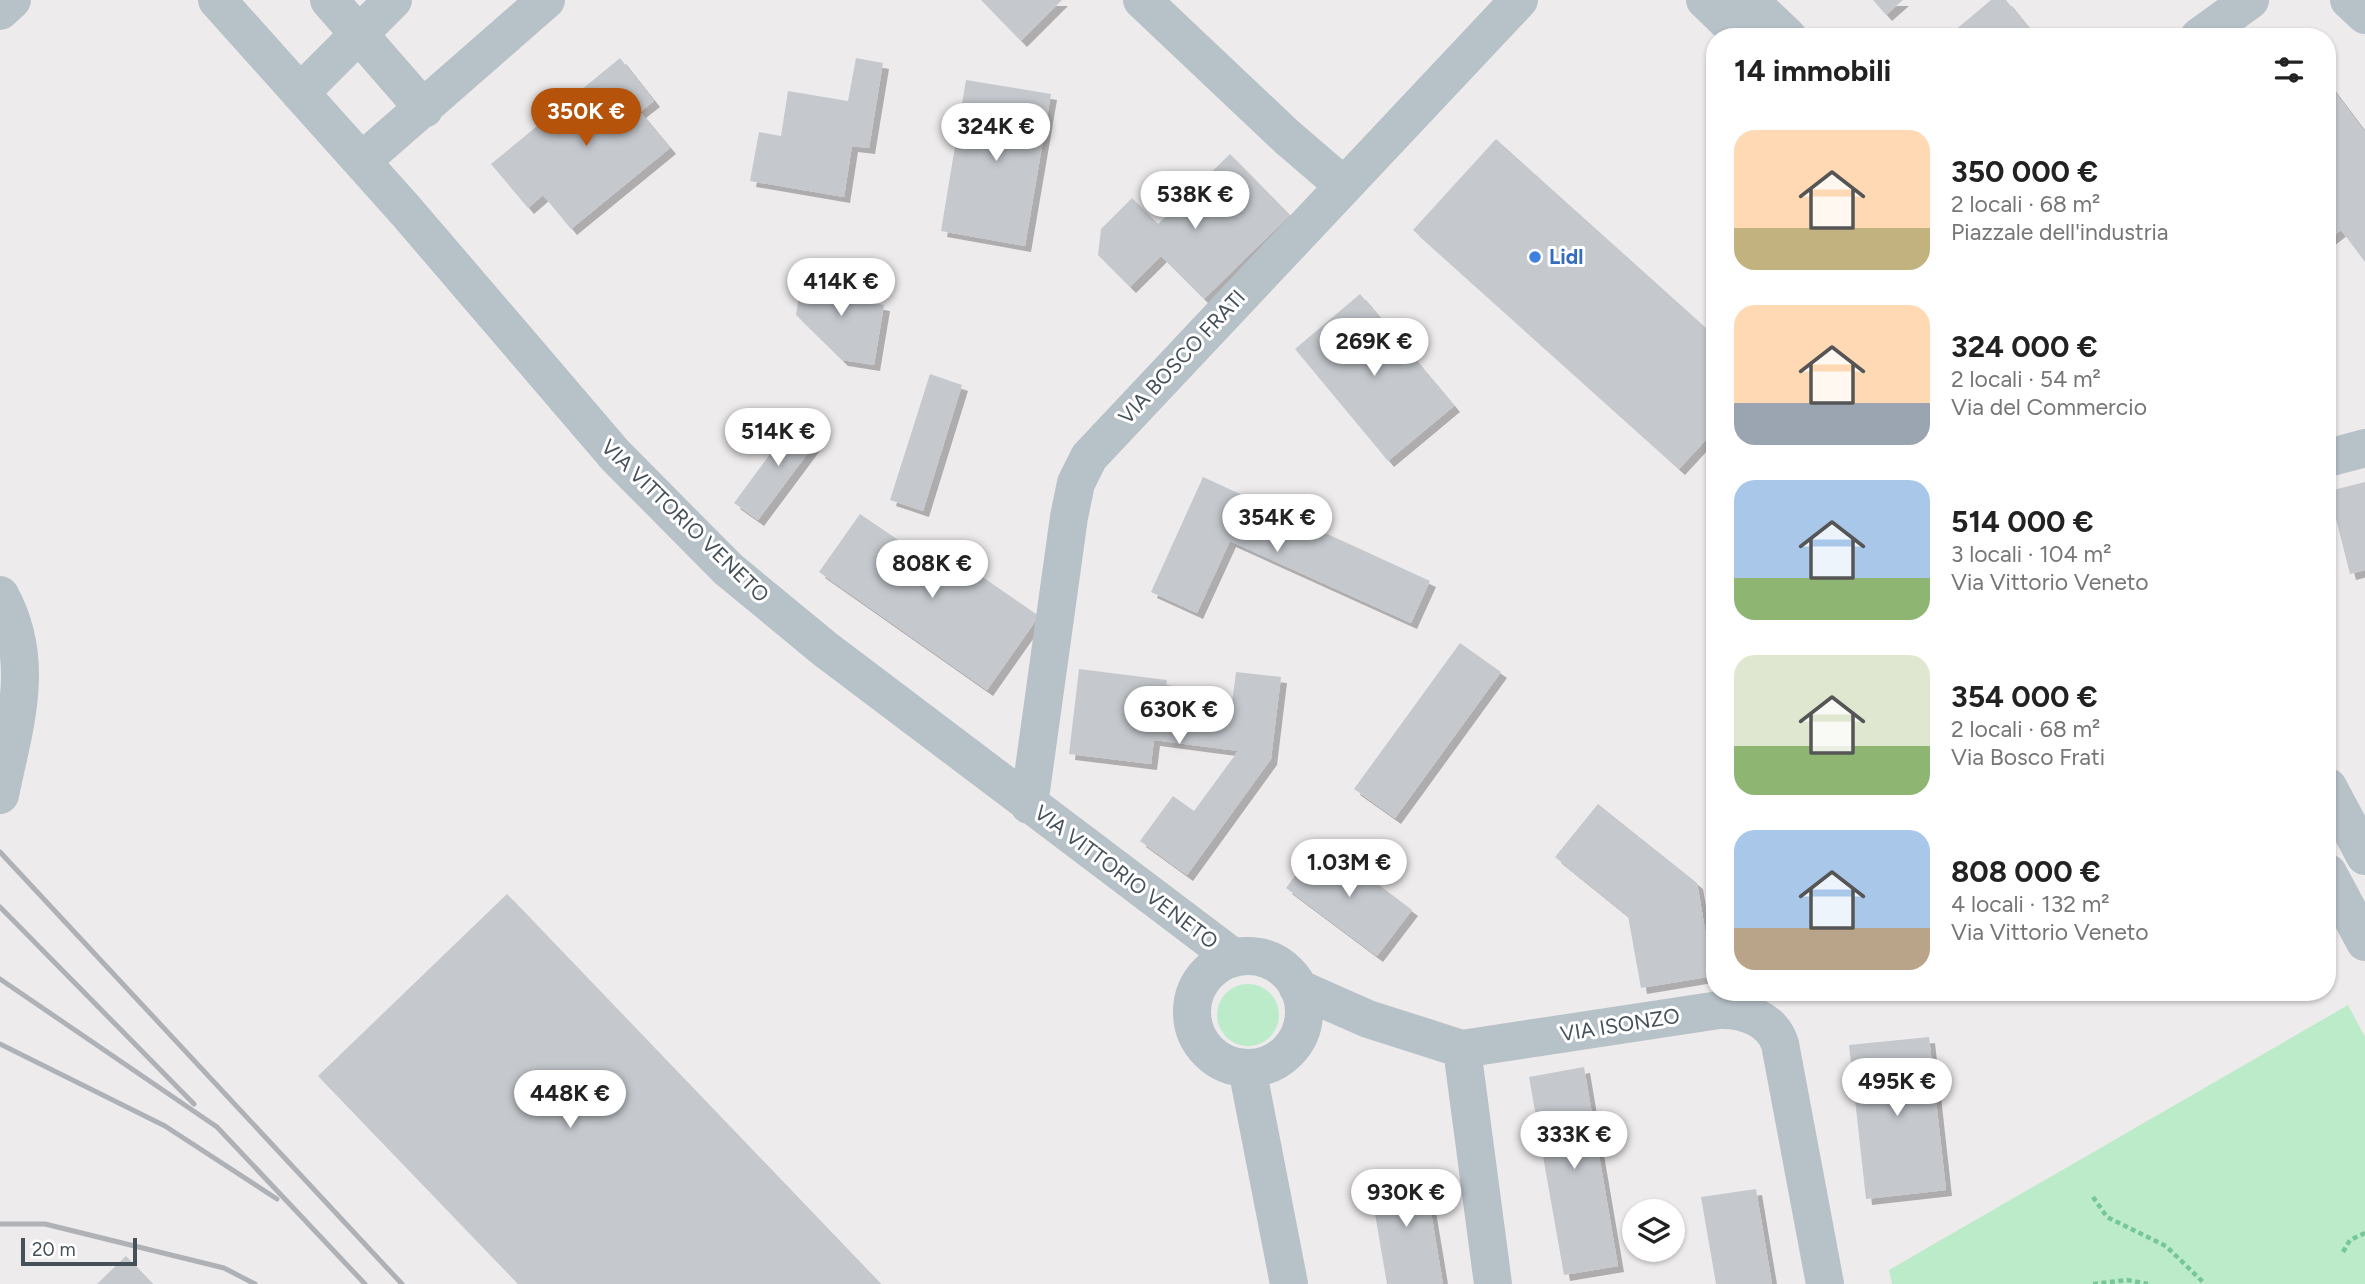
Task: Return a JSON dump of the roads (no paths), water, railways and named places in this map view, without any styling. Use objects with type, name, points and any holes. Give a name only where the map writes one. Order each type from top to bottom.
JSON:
[{"type":"street","points":[[0,11],[12,0]]},
{"type":"street","name":"VIA VITTORIO VENETO","points":[[217,0],[362,161],[615,455],[728,569],[825,649],[1028,805],[1234,958]]},
{"type":"street","points":[[329,0],[424,109]]},
{"type":"street","points":[[300,93],[393,0]]},
{"type":"street","points":[[362,161],[546,0]]},
{"type":"street","points":[[1142,0],[1287,137],[1344,186]]},
{"type":"street","name":"VIA BOSCO FRATI","points":[[1028,805],[1072,496],[1082,471],[1097,448],[1519,0]]},
{"type":"street","points":[[1705,0],[1734,28]]},
{"type":"street","points":[[1749,0],[1779,28]]},
{"type":"street","points":[[2211,28],[2250,0]]},
{"type":"street","points":[[2349,0],[2365,15]]},
{"type":"street","points":[[2336,456],[2365,448]]},
{"type":"street","points":[[0,595],[15,629],[22,672],[0,795]]},
{"type":"street","points":[[2336,802],[2365,856]]},
{"type":"street","points":[[2336,888],[2365,942]]},
{"type":"street","points":[[1253,956],[1272,961],[1287,972],[1298,988],[1304,1006],[1303,1025],[1295,1042],[1283,1056],[1266,1065],[1247,1068],[1229,1065],[1213,1057],[1201,1044],[1193,1027],[1195,992],[1211,970],[1234,958],[1253,956]]},
{"type":"street","name":"VIA ISONZO","points":[[1298,988],[1368,1019],[1462,1049],[1719,1010],[1747,1013],[1765,1022],[1777,1035],[1780,1044],[1825,1284]]},
{"type":"street","points":[[1462,1049],[1493,1284]]},
{"type":"street","points":[[1247,1068],[1289,1284]]},
{"type":"railway","points":[[0,852],[402,1284]]},
{"type":"railway","points":[[0,907],[194,1104]]},
{"type":"railway","points":[[0,979],[217,1127],[365,1284]]},
{"type":"railway","points":[[0,1044],[165,1126],[277,1199]]},
{"type":"railway","points":[[0,1224],[45,1224],[224,1268],[255,1284]]},
{"type":"place","name":"Lidl","points":[[1535,257]]}]
